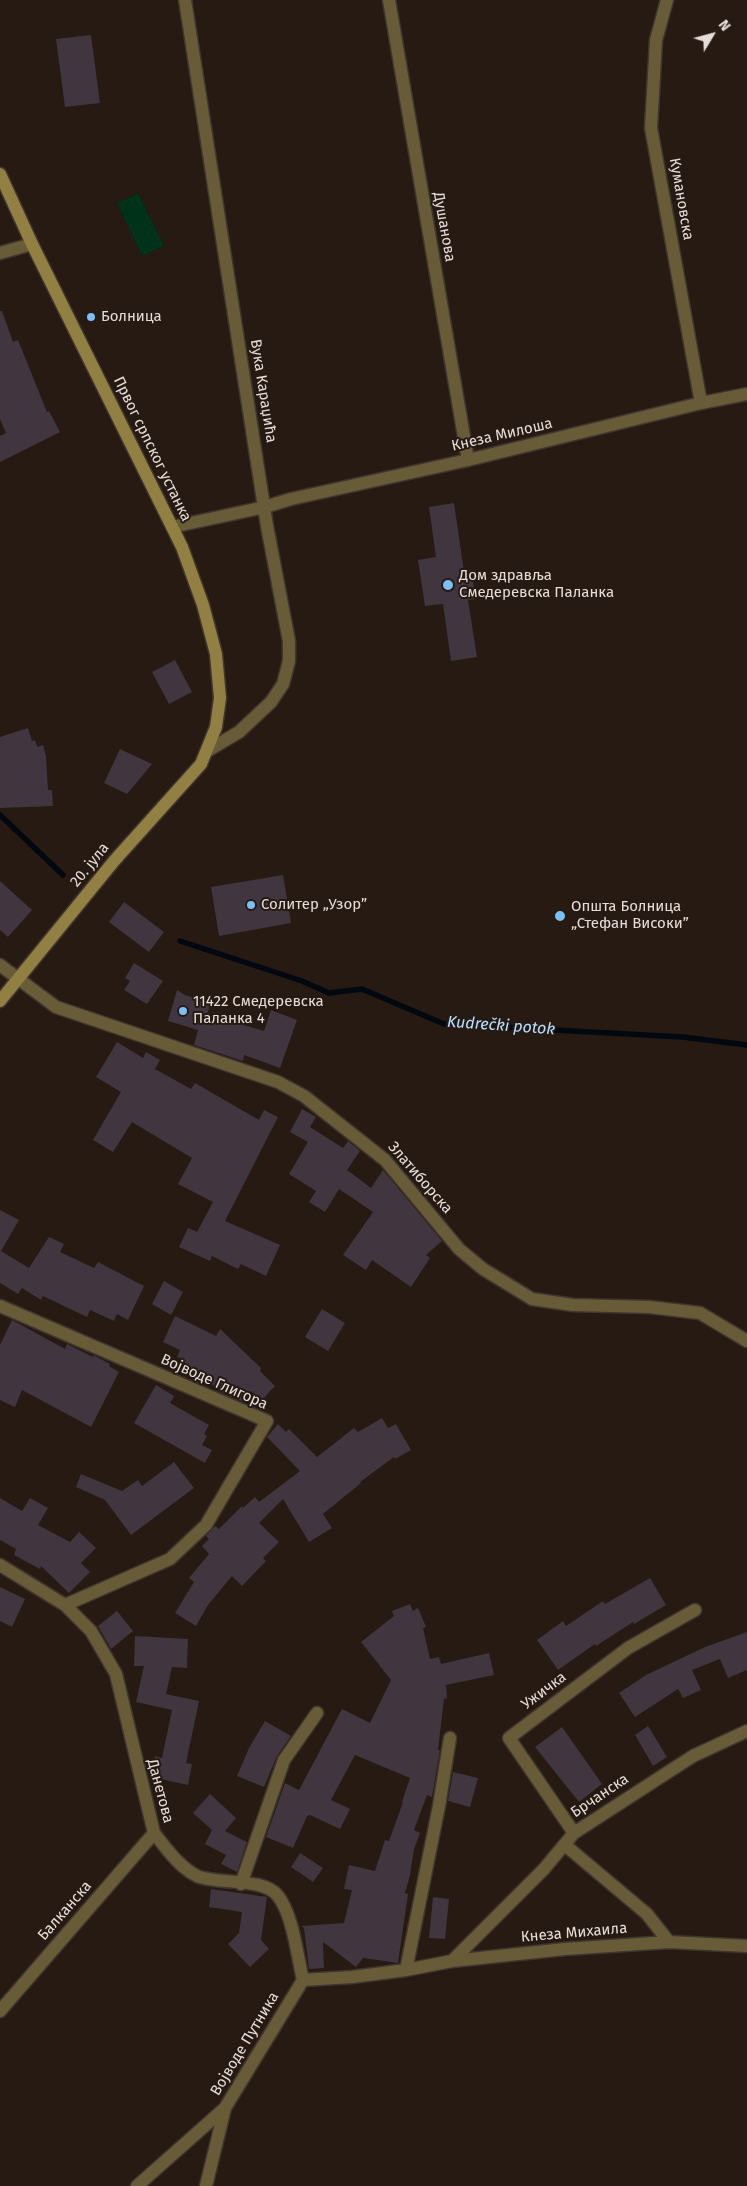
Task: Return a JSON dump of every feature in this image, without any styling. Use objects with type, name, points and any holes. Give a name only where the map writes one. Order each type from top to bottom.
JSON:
[{"type":"main road","name":"Првог српског устанка","points":[[0,174],[32,244],[182,547],[200,595],[218,666],[219,710],[216,727],[207,752]]},
{"type":"main road","name":"20. јула","points":[[0,1001],[114,861],[189,778],[207,752]]},
{"type":"street","name":"Вука Караџића","points":[[185,0],[265,508],[288,641],[288,672],[277,694],[253,721],[207,752]]},
{"type":"street","name":"Душанова","points":[[389,0],[468,460]]},
{"type":"street","name":"Кумановска","points":[[667,0],[656,40],[651,128],[701,403]]},
{"type":"street","points":[[0,253],[32,244]]},
{"type":"street","name":"Кнеза Милоша","points":[[172,526],[265,508],[290,499],[468,460],[701,403],[747,394]]},
{"type":"street","name":"Златиборска","points":[[0,965],[56,1008],[278,1082],[304,1096],[385,1160],[459,1249],[483,1269],[532,1299],[573,1305],[649,1307],[700,1313],[747,1341]]},
{"type":"street","name":"Војводе Глигора","points":[[0,1306],[267,1421],[206,1526],[170,1559],[65,1605]]},
{"type":"street","name":"Данетова","points":[[0,1565],[65,1605],[91,1631],[116,1674],[154,1833],[182,1865],[198,1876],[263,1886],[276,1894],[286,1908],[303,1980]]},
{"type":"street","name":"Ужичка","points":[[574,1833],[509,1738],[628,1648],[695,1610]]},
{"type":"street","points":[[242,1884],[284,1760],[317,1713]]},
{"type":"street","name":"Брчанска","points":[[452,1961],[544,1869],[566,1845],[574,1833],[693,1756],[747,1732]]},
{"type":"street","points":[[303,1980],[352,1977],[406,1970],[440,1806],[450,1738]]},
{"type":"street","name":"Балканска","points":[[0,2011],[154,1833]]},
{"type":"street","points":[[566,1845],[647,1914],[668,1942]]},
{"type":"street","name":"Кнеза Михаила","points":[[406,1970],[452,1961],[565,1949],[668,1942],[747,1946]]},
{"type":"street","name":"Војводе Путника","points":[[206,2186],[225,2108],[303,1980]]},
{"type":"street","points":[[136,2186],[225,2108]]},
{"type":"green space","points":[[138,193],[164,246],[142,256],[117,203]]},
{"type":"building","points":[[91,35],[100,103],[65,107],[56,39]]},
{"type":"building","points":[[0,311],[2,311],[13,342],[18,340],[47,412],[49,411],[60,432],[0,462],[0,436],[6,433],[0,419]]},
{"type":"building","name":"Дом здравља Смедеревска Паланка","points":[[454,503],[464,572],[471,570],[476,599],[468,600],[477,657],[451,661],[443,604],[425,606],[418,560],[436,557],[429,507]]},
{"type":"building","points":[[175,660],[192,692],[169,704],[152,672]]},
{"type":"building","points":[[28,728],[32,741],[35,740],[37,747],[43,745],[46,756],[48,790],[52,790],[53,806],[0,808],[0,737]]},
{"type":"building","points":[[120,749],[152,764],[127,794],[104,783]]},
{"type":"building","name":"Солитер „Узор”","points":[[283,875],[291,923],[219,936],[211,887]]},
{"type":"building","points":[[0,881],[32,910],[8,937],[0,930]]},
{"type":"building","points":[[124,902],[164,932],[149,952],[109,922]]},
{"type":"building","points":[[134,963],[163,981],[147,1004],[124,990],[130,981],[125,978]]},
{"type":"building","points":[[177,990],[185,995],[211,1003],[207,1014],[264,1031],[271,1010],[297,1020],[280,1068],[244,1055],[243,1061],[194,1045],[198,1030],[168,1021]]},
{"type":"building","points":[[117,1042],[143,1058],[146,1052],[160,1060],[155,1069],[191,1089],[195,1083],[259,1120],[264,1110],[278,1117],[225,1221],[280,1245],[266,1276],[241,1264],[238,1269],[212,1256],[210,1261],[179,1247],[188,1228],[197,1232],[213,1202],[178,1184],[192,1158],[132,1122],[113,1152],[93,1140],[121,1092],[96,1077]]},
{"type":"building","points":[[302,1109],[316,1117],[310,1127],[343,1148],[348,1141],[360,1151],[347,1170],[371,1188],[383,1170],[442,1241],[426,1255],[430,1258],[411,1287],[372,1260],[366,1270],[343,1255],[373,1212],[339,1189],[325,1212],[309,1202],[316,1191],[289,1174],[308,1142],[290,1132]]},
{"type":"building","points":[[0,1210],[19,1220],[1,1251],[29,1268],[49,1237],[64,1244],[60,1252],[94,1268],[98,1262],[144,1286],[128,1320],[117,1314],[114,1321],[90,1310],[87,1317],[43,1296],[41,1300],[22,1288],[18,1294],[0,1283]]},
{"type":"building","points":[[164,1281],[183,1292],[171,1315],[152,1304]]},
{"type":"building","points":[[322,1309],[345,1323],[328,1351],[305,1337]]},
{"type":"building","points":[[175,1316],[216,1336],[220,1329],[261,1368],[260,1371],[275,1386],[261,1401],[251,1391],[247,1403],[218,1391],[220,1388],[176,1371],[182,1359],[177,1357],[180,1350],[163,1342]]},
{"type":"building","points":[[12,1320],[65,1349],[67,1344],[93,1357],[94,1355],[110,1364],[109,1366],[119,1372],[91,1427],[22,1390],[15,1407],[0,1400],[0,1345]]},
{"type":"building","points":[[156,1385],[174,1396],[170,1403],[209,1425],[204,1434],[207,1436],[202,1445],[212,1450],[205,1463],[134,1423]]},
{"type":"building","points":[[382,1418],[388,1428],[396,1424],[411,1450],[395,1459],[394,1457],[360,1482],[323,1514],[332,1528],[309,1542],[283,1499],[259,1523],[279,1542],[263,1558],[266,1561],[242,1586],[232,1576],[208,1605],[196,1626],[175,1613],[194,1582],[189,1578],[209,1554],[202,1546],[209,1539],[206,1536],[215,1526],[219,1529],[242,1506],[243,1508],[255,1497],[259,1502],[300,1471],[267,1437],[278,1424],[286,1432],[289,1429],[317,1457],[354,1428],[358,1432]]},
{"type":"building","points":[[174,1462],[194,1488],[131,1535],[105,1500],[76,1487],[81,1474],[122,1491],[138,1480],[142,1486]]},
{"type":"building","points":[[0,1498],[22,1511],[30,1498],[48,1508],[38,1525],[70,1542],[79,1532],[96,1548],[81,1563],[90,1572],[69,1593],[41,1566],[40,1569],[14,1555],[16,1549],[0,1540]]},
{"type":"building","points":[[650,1578],[666,1605],[634,1624],[633,1622],[596,1646],[595,1644],[558,1670],[537,1640],[563,1621],[566,1626],[603,1601],[605,1604]]},
{"type":"building","points":[[0,1587],[25,1599],[12,1627],[0,1621]]},
{"type":"building","points":[[410,1604],[413,1611],[418,1608],[426,1627],[423,1628],[430,1659],[439,1657],[441,1664],[489,1653],[494,1675],[446,1685],[447,1698],[444,1699],[438,1750],[440,1750],[432,1797],[427,1795],[414,1830],[420,1833],[414,1849],[405,1893],[408,1894],[398,1963],[363,1958],[356,1967],[323,1942],[324,1968],[309,1969],[304,1928],[301,1926],[344,1923],[352,1890],[344,1889],[349,1865],[375,1871],[385,1840],[389,1841],[410,1778],[355,1755],[331,1800],[350,1809],[340,1829],[310,1815],[307,1816],[293,1848],[266,1837],[285,1783],[299,1790],[342,1709],[370,1723],[391,1680],[361,1642],[394,1616],[392,1611]]},
{"type":"building","points":[[117,1611],[133,1631],[111,1649],[98,1626]]},
{"type":"building","points":[[747,1632],[747,1670],[728,1678],[720,1659],[692,1670],[701,1690],[683,1698],[678,1689],[635,1717],[619,1693],[646,1675],[705,1647]]},
{"type":"building","points":[[135,1636],[188,1639],[187,1668],[172,1667],[166,1694],[199,1701],[186,1763],[192,1764],[188,1785],[151,1777],[155,1756],[162,1758],[172,1710],[136,1702],[144,1666],[134,1666]]},
{"type":"building","points":[[265,1721],[291,1736],[277,1756],[264,1787],[237,1776],[249,1748]]},
{"type":"building","points":[[648,1726],[667,1757],[653,1766],[635,1735]]},
{"type":"building","points":[[562,1727],[602,1784],[579,1802],[535,1747]]},
{"type":"building","points":[[453,1772],[478,1778],[470,1807],[448,1801]]},
{"type":"building","points":[[210,1794],[236,1818],[225,1831],[247,1842],[237,1872],[221,1864],[226,1855],[205,1844],[212,1830],[193,1813]]},
{"type":"building","points":[[300,1853],[323,1868],[313,1882],[291,1867]]},
{"type":"building","points":[[211,1889],[267,1897],[261,1940],[269,1949],[250,1967],[228,1944],[239,1933],[242,1912],[209,1907]]},
{"type":"building","points":[[433,1897],[449,1899],[445,1939],[429,1938]]},
{"type":"waterway","name":"Kudrečki potok","points":[[0,815],[63,875]]},
{"type":"waterway","name":"Kudrečki potok","points":[[180,941],[302,981],[329,993],[362,989],[444,1024],[683,1037],[747,1045]]},
{"type":"place","name":"Болница","points":[[91,317]]},
{"type":"place","name":"Дом здравља Смедеревска Паланка","points":[[448,585]]},
{"type":"place","name":"Солитер „Узор”","points":[[251,905]]},
{"type":"place","name":"Општа Болница „Стефан Високи”","points":[[560,916]]},
{"type":"place","name":"11422 Смедеревска Паланка 4","points":[[183,1011]]}]
